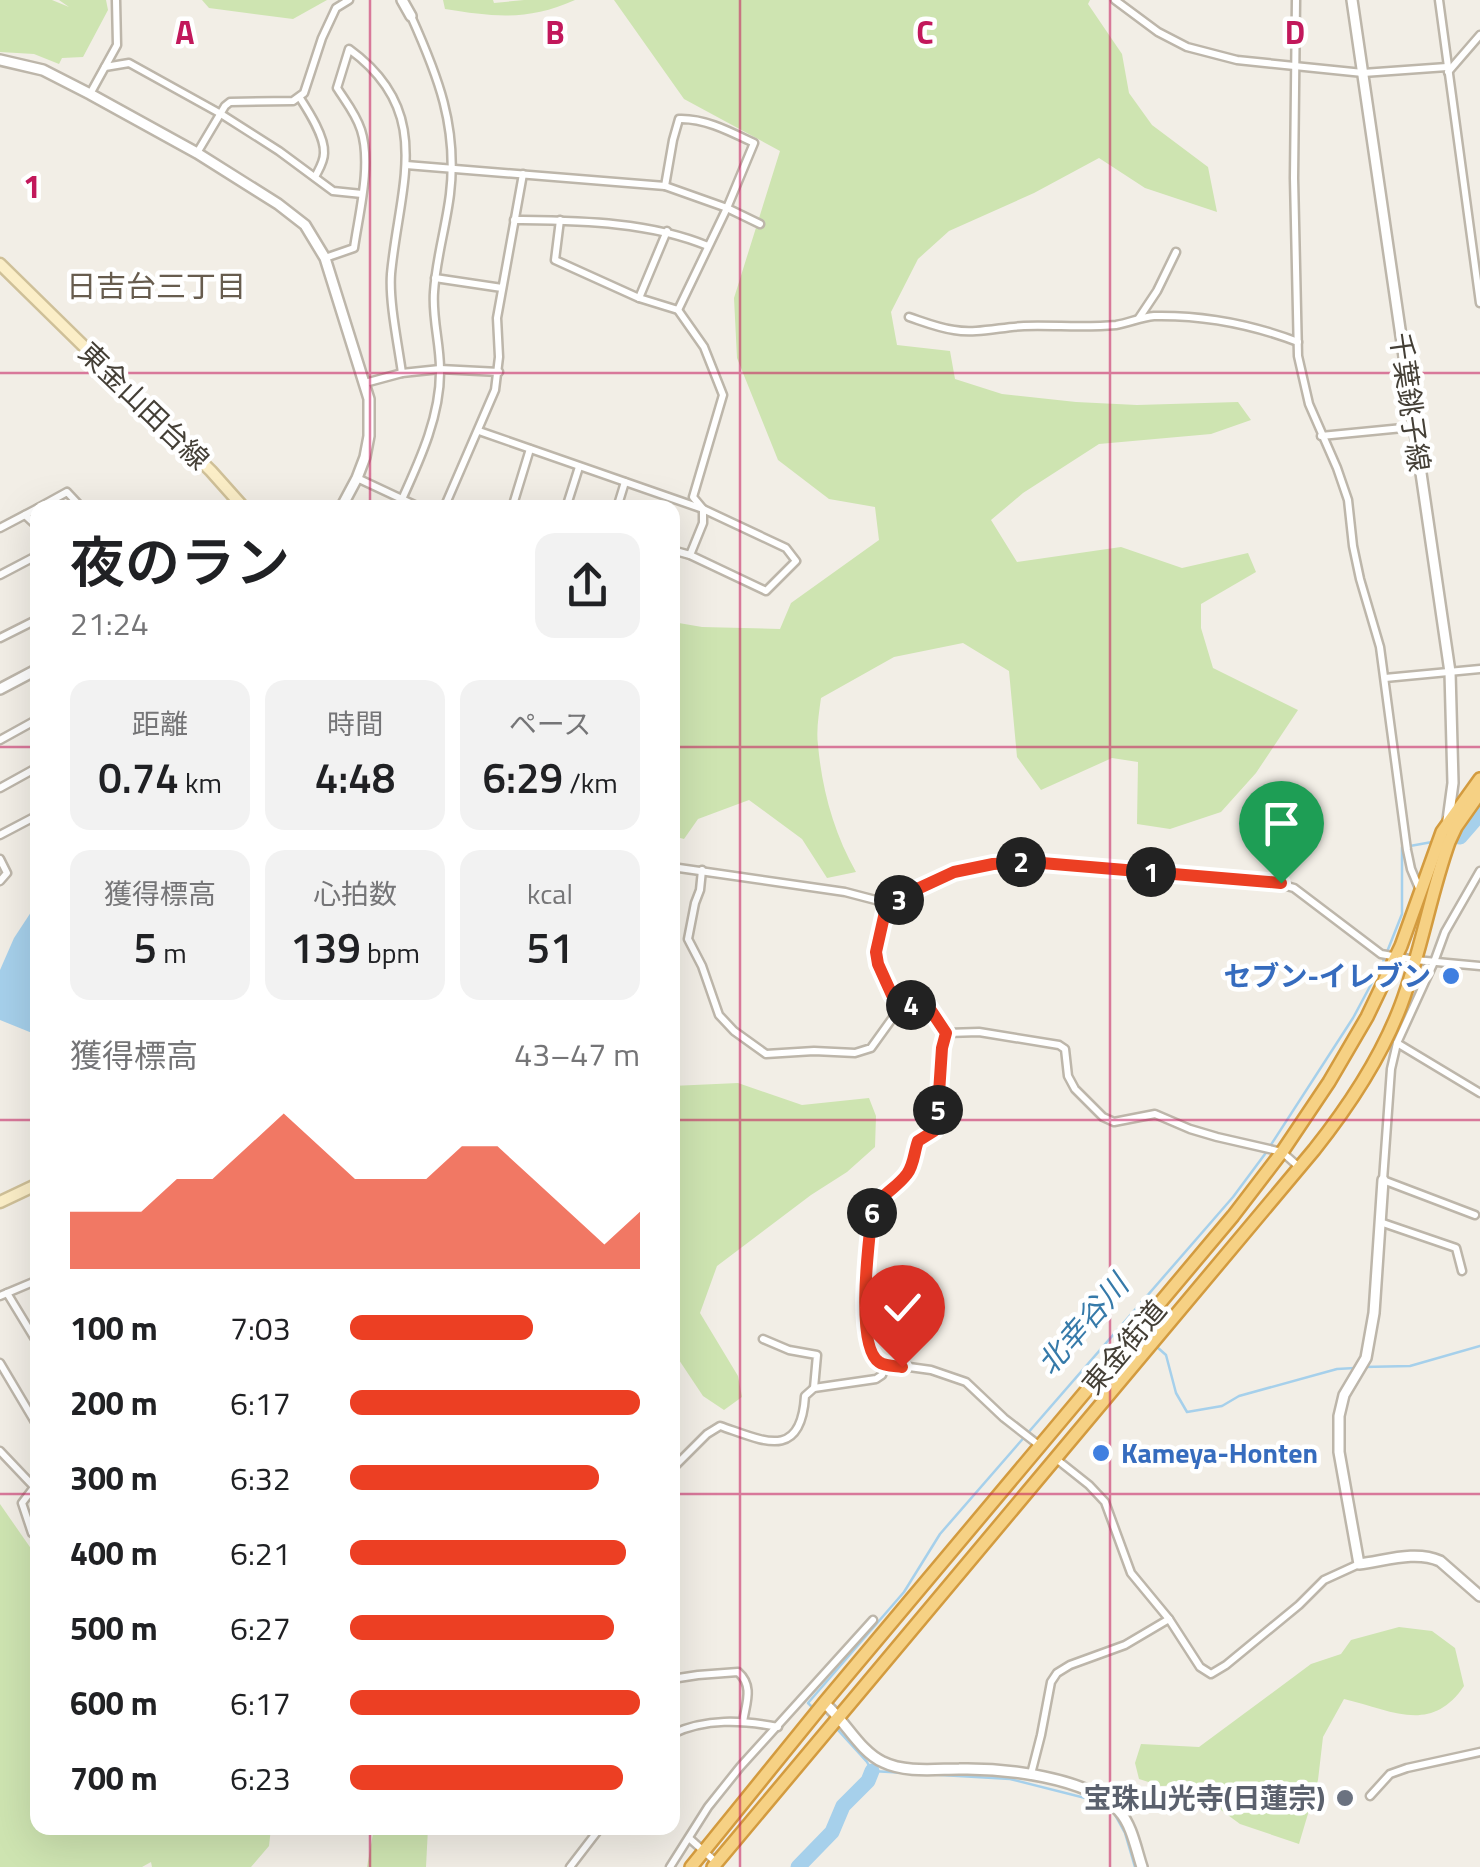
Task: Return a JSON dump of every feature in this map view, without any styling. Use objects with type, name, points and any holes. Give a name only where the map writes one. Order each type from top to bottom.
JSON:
[{"type":"highway","name":"東金街道","points":[[691,1867],[1282,1152],[1367,1018],[1396,957],[1447,823],[1478,788]]},
{"type":"highway","name":"東金街道","points":[[715,1865],[1350,1102],[1400,1008],[1449,842],[1478,788]]},
{"type":"highway","points":[[1042,1446],[1055,1458]]},
{"type":"main road","name":"東金山田台線","points":[[0,264],[237,500]]},
{"type":"main road","points":[[0,1202],[30,1188]]},
{"type":"street","points":[[90,94],[117,44],[116,0]]},
{"type":"street","points":[[197,153],[230,102],[293,102],[300,98],[336,8],[349,0]]},
{"type":"street","points":[[401,500],[435,418],[440,369],[435,278],[452,170],[446,103],[435,69],[402,0]]},
{"type":"street","points":[[1115,0],[1158,32],[1187,47],[1238,60],[1296,67],[1363,73],[1447,70],[1480,36]]},
{"type":"street","points":[[1296,0],[1294,178],[1302,379],[1348,500],[1352,546],[1380,647],[1410,869],[1421,894]]},
{"type":"street","name":"千葉銚子線","points":[[1352,0],[1450,672],[1453,783],[1447,823]]},
{"type":"street","points":[[1439,0],[1480,303]]},
{"type":"street","points":[[325,258],[354,248],[366,162],[364,140],[354,112],[338,88],[349,49],[373,70],[394,100],[406,131],[406,165],[391,278],[402,373]]},
{"type":"street","points":[[0,60],[44,70],[90,94],[197,153],[305,225],[325,258],[365,383],[370,414],[369,436],[357,478],[345,500]]},
{"type":"street","points":[[104,67],[129,64],[220,114],[333,191],[362,194]]},
{"type":"street","points":[[300,98],[324,147],[324,158],[315,177]]},
{"type":"street","points":[[665,186],[679,119],[705,122],[754,144],[678,310]]},
{"type":"street","points":[[406,165],[665,186],[760,224]]},
{"type":"street","points":[[448,500],[495,390],[497,318],[522,174]]},
{"type":"street","points":[[514,220],[560,220],[667,231],[708,246]]},
{"type":"street","points":[[560,220],[555,260],[638,298],[678,310],[704,347],[723,395],[693,497],[703,508],[703,523],[690,555]]},
{"type":"street","points":[[638,298],[667,231]]},
{"type":"street","points":[[1138,320],[1176,252]]},
{"type":"street","points":[[435,278],[502,288]]},
{"type":"street","points":[[910,317],[965,331],[1022,326],[1090,327],[1149,316],[1180,317],[1263,328],[1298,342]]},
{"type":"street","points":[[365,383],[402,373],[440,369],[498,372]]},
{"type":"street","points":[[1321,436],[1413,426]]},
{"type":"street","points":[[479,431],[679,500]]},
{"type":"street","points":[[514,500],[530,450]]},
{"type":"street","points":[[569,500],[579,467]]},
{"type":"street","points":[[357,478],[395,500]]},
{"type":"street","points":[[619,500],[625,482]]},
{"type":"street","points":[[52,500],[67,492],[74,500]]},
{"type":"street","points":[[680,500],[786,548],[796,561],[766,592],[680,552]]},
{"type":"street","points":[[0,528],[30,512]]},
{"type":"street","points":[[25,514],[30,519]]},
{"type":"street","points":[[0,575],[30,559]]},
{"type":"street","points":[[0,638],[30,623]]},
{"type":"street","points":[[1385,678],[1480,669]]},
{"type":"street","points":[[0,690],[30,674]]},
{"type":"street","points":[[0,740],[30,723]]},
{"type":"street","points":[[1453,768],[1460,779],[1478,788]]},
{"type":"street","points":[[0,788],[30,772]]},
{"type":"street","points":[[0,835],[30,819]]},
{"type":"street","points":[[0,859],[7,874],[0,880]]},
{"type":"street","points":[[680,868],[846,892],[887,903],[954,872],[993,864],[1030,862],[1268,880],[1294,888],[1380,954],[1480,966]]},
{"type":"street","points":[[702,870],[688,939],[719,1016],[766,1054],[855,1053],[871,1048],[894,1016],[911,1005],[926,1003],[946,1033],[934,1131],[918,1141],[905,1177],[878,1200],[872,1213],[865,1319],[874,1356],[880,1363],[931,1370],[966,1382],[1004,1418],[1042,1446]]},
{"type":"street","points":[[1359,1564],[1338,1427],[1344,1394],[1366,1358],[1374,1313],[1391,1069],[1397,1043],[1445,932],[1480,871]]},
{"type":"street","points":[[887,903],[876,952],[878,964],[892,995],[911,1005]]},
{"type":"street","points":[[946,1033],[979,1032],[1058,1046],[1065,1049],[1068,1076],[1076,1090],[1114,1122],[1154,1114],[1190,1129],[1282,1152],[1299,1167]]},
{"type":"street","points":[[1397,1043],[1480,1092]]},
{"type":"street","points":[[1374,1062],[1391,1069]]},
{"type":"street","points":[[1383,1180],[1475,1215]]},
{"type":"street","points":[[1380,1222],[1456,1248],[1462,1270]]},
{"type":"street","points":[[30,1284],[4,1295],[30,1332]]},
{"type":"street","points":[[763,1339],[789,1350],[817,1355],[814,1388]]},
{"type":"street","points":[[0,1363],[30,1414]]},
{"type":"street","points":[[680,1461],[720,1426],[777,1443],[792,1436],[804,1411],[805,1396],[814,1388],[876,1379],[886,1365]]},
{"type":"street","points":[[0,1451],[30,1481]]},
{"type":"street","points":[[1055,1458],[1105,1502],[1131,1572],[1169,1619],[1200,1667],[1211,1674],[1324,1580],[1359,1564],[1433,1557],[1480,1596]]},
{"type":"street","points":[[30,1493],[22,1502],[30,1527]]},
{"type":"street","points":[[1031,1774],[1051,1682],[1057,1673],[1070,1664],[1125,1645],[1169,1619]]},
{"type":"street","points":[[670,1867],[740,1767],[873,1620]]},
{"type":"street","points":[[680,1678],[738,1672],[746,1680],[748,1693],[743,1722]]},
{"type":"street","points":[[824,1703],[885,1764],[1031,1774],[1101,1798],[1126,1821],[1142,1867]]},
{"type":"street","points":[[680,1730],[707,1722],[743,1722],[778,1728]]},
{"type":"street","points":[[1370,1796],[1390,1774],[1480,1752]]},
{"type":"street","points":[[570,1867],[595,1835]]},
{"type":"street","points":[[689,1838],[715,1865]]},
{"type":"green space","points":[[0,0],[52,0],[69,7],[59,0],[106,0],[108,10],[83,57],[62,58],[59,64],[34,54],[0,52]]},
{"type":"green space","points":[[202,0],[327,0],[293,19],[209,8]]},
{"type":"green space","points":[[443,0],[575,0],[542,11],[511,15],[445,9]]},
{"type":"green space","points":[[614,0],[1090,0],[1088,4],[1122,54],[1129,93],[1152,125],[1208,167],[1217,212],[1145,188],[1099,158],[1034,193],[949,231],[918,259],[891,312],[897,345],[950,351],[955,379],[1002,394],[1137,405],[1238,402],[1251,420],[1211,434],[1099,444],[1023,493],[991,520],[1017,562],[1121,547],[1182,568],[1248,553],[1256,572],[1201,604],[1201,628],[1213,668],[1298,710],[1256,773],[1221,812],[1170,829],[1137,824],[1138,762],[1112,758],[1041,790],[1017,757],[1009,671],[963,643],[894,657],[821,698],[817,733],[823,778],[835,827],[856,872],[827,878],[802,839],[749,800],[698,819],[684,839],[680,838],[680,623],[780,629],[791,603],[879,540],[875,507],[829,499],[778,460],[737,358],[734,298],[780,151],[684,99]]},
{"type":"green space","points":[[738,1083],[802,1105],[869,1098],[876,1116],[875,1147],[847,1172],[717,1266],[700,1313],[738,1376],[742,1397],[724,1410],[703,1396],[680,1362],[680,1086]]},
{"type":"green space","points":[[0,1504],[30,1547],[30,1835],[270,1835],[269,1846],[251,1867],[152,1867],[151,1862],[142,1867],[0,1867]]},
{"type":"green space","points":[[1399,1627],[1432,1631],[1455,1648],[1464,1686],[1451,1701],[1424,1715],[1394,1713],[1344,1699],[1323,1737],[1318,1780],[1299,1844],[1240,1824],[1187,1785],[1161,1786],[1139,1779],[1135,1763],[1141,1744],[1199,1747],[1311,1664],[1341,1654],[1351,1640]]},
{"type":"green space","points":[[373,1835],[428,1835],[426,1867],[367,1867]]},
{"type":"water","points":[[30,914],[30,1032],[0,1020],[0,970]]},
{"type":"waterway","name":"北幸谷川","points":[[1460,837],[1480,814]]},
{"type":"waterway","name":"北幸谷川","points":[[1410,846],[1432,842]]},
{"type":"waterway","name":"北幸谷川","points":[[812,1707],[808,1703],[904,1592],[940,1534],[1233,1197],[1265,1154],[1353,1018],[1383,962],[1402,914],[1402,847]]},
{"type":"waterway","points":[[1363,1367],[1410,1366],[1480,1346]]},
{"type":"waterway","points":[[1157,1347],[1166,1355],[1176,1393],[1187,1412],[1222,1406],[1239,1396],[1337,1369],[1355,1368]]},
{"type":"waterway","points":[[837,1729],[872,1771],[1010,1779],[1101,1802]]},
{"type":"waterway","name":"北幸谷川","points":[[798,1867],[832,1832],[843,1806],[868,1781],[872,1771]]},
{"type":"waterway","points":[[1114,1813],[1125,1833],[1135,1867]]},
{"type":"place","name":"セブン-イレブン","points":[[1451,976]]},
{"type":"place","name":"Kameya-Honten","points":[[1101,1453]]},
{"type":"place","name":"宝珠山光寺(日蓮宗)","points":[[1345,1798]]},
{"type":"district","name":"日吉台三丁目","points":[[156,287]]},
{"type":"route","points":[[902,1367],[880,1363],[874,1356],[865,1319],[872,1213],[878,1200],[905,1177],[918,1141],[934,1131],[946,1033],[926,1003],[911,1005],[892,995],[876,952],[887,903],[954,872],[1030,862],[1281,883]]}]
